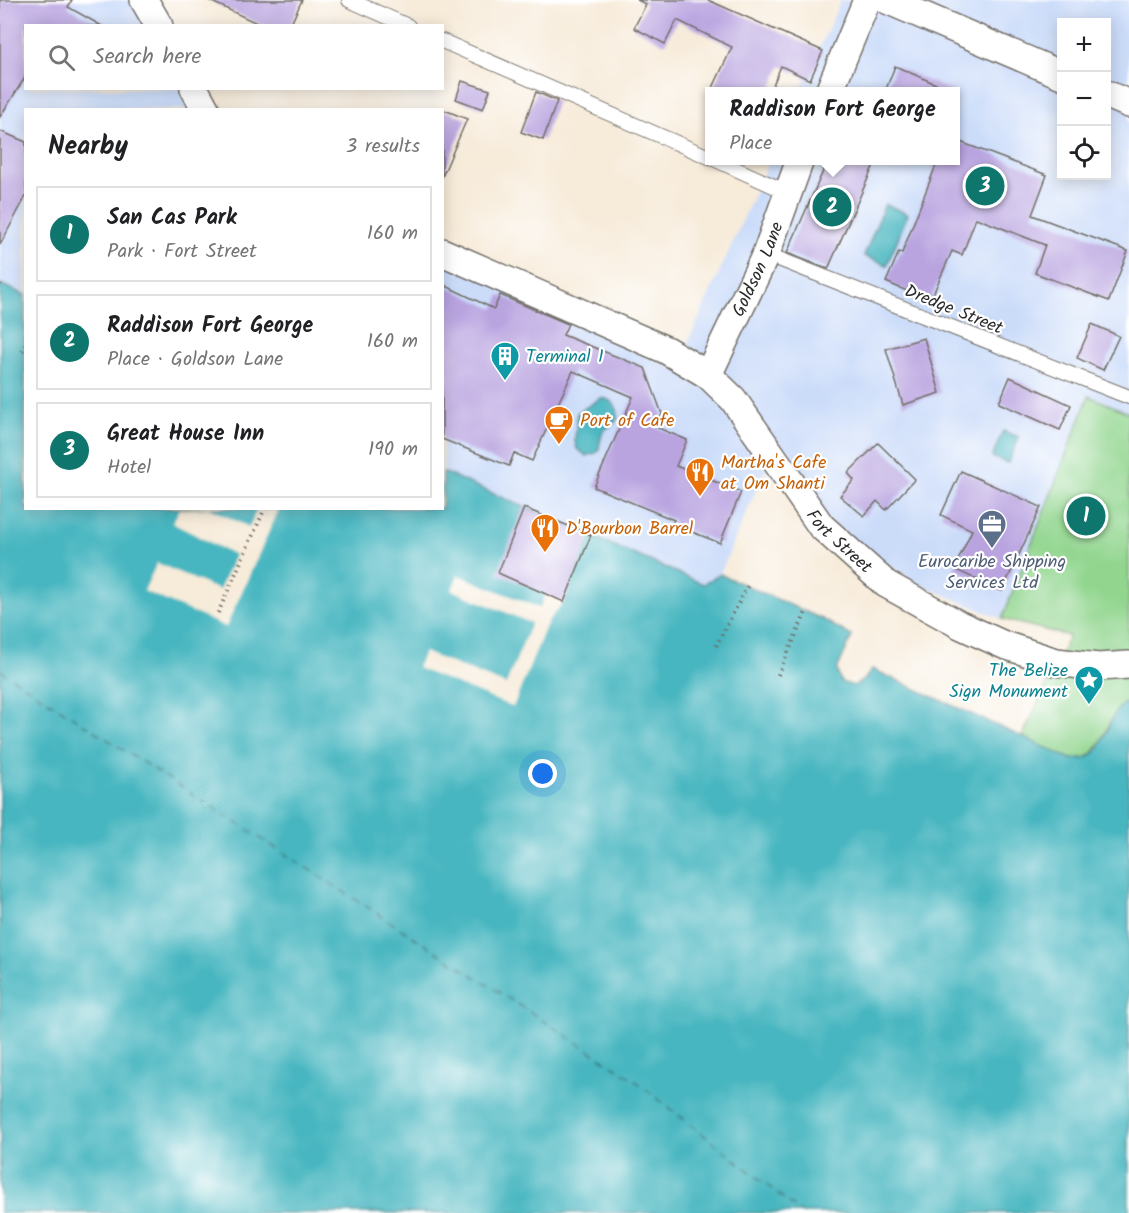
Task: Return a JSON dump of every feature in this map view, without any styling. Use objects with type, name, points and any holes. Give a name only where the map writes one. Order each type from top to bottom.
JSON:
[{"type":"street","points":[[144,0],[158,24]]},
{"type":"street","points":[[831,87],[867,0]]},
{"type":"street","points":[[887,0],[1057,73]]},
{"type":"street","points":[[195,90],[205,108]]},
{"type":"street","points":[[1111,96],[1129,104]]},
{"type":"street","name":"Goldson Lane","points":[[708,375],[765,254],[798,165]]},
{"type":"street","name":"Fort Street","points":[[444,253],[666,350],[708,375],[733,399],[821,526],[886,584],[960,625],[1004,645],[1056,662],[1098,667],[1129,664]]},
{"type":"lane","points":[[349,0],[403,24]]},
{"type":"lane","points":[[444,42],[705,155]]},
{"type":"lane","points":[[727,165],[787,192]]},
{"type":"lane","name":"Dredge Street","points":[[765,254],[1129,397]]},
{"type":"path","points":[[22,351],[24,348]]},
{"type":"path","points":[[218,613],[264,510]]},
{"type":"path","points":[[716,646],[748,585]]},
{"type":"path","points":[[778,675],[807,612]]},
{"type":"shaded area","points":[[0,0],[153,0],[166,24],[24,24],[24,90],[203,90],[212,108],[24,108],[24,295],[0,284]]},
{"type":"shaded area","points":[[841,0],[1129,0],[1129,413],[1089,397],[1002,619],[916,583],[855,543],[765,470],[720,574],[704,584],[444,472],[444,259],[676,369],[767,165],[960,165],[960,87],[802,87]]},
{"type":"green space","points":[[1089,396],[1129,413],[1129,701],[1120,707],[1097,747],[1090,755],[1081,759],[1063,756],[1022,737],[1069,636],[1002,619]]},
{"type":"water","points":[[885,204],[908,214],[887,265],[864,256]]},
{"type":"water","points":[[0,284],[24,295],[24,510],[444,510],[444,472],[703,584],[720,574],[822,619],[852,636],[837,670],[841,682],[854,686],[865,679],[872,669],[1071,759],[1086,758],[1094,753],[1116,713],[1129,701],[1129,1213],[0,1213]]},
{"type":"water","points":[[601,398],[613,403],[618,414],[617,419],[604,430],[598,452],[587,456],[577,449],[575,441],[577,413]]},
{"type":"water","points":[[1003,431],[1019,437],[1008,463],[992,457]]},
{"type":"pier","points":[[524,508],[591,535],[564,602],[548,621],[513,707],[417,668],[424,652],[506,685],[531,623],[452,590],[458,575],[540,608],[546,593],[498,573]]},
{"type":"pier","points":[[179,510],[213,510],[249,527],[257,510],[279,510],[226,627],[144,591],[157,563],[219,590],[235,555],[172,523]]},
{"type":"building","points":[[0,0],[72,0],[68,7],[98,24],[24,24],[24,79],[0,117]]},
{"type":"building","points":[[208,0],[302,0],[291,24],[259,24]]},
{"type":"building","points":[[637,0],[708,0],[823,51],[810,80],[781,66],[772,87],[713,87],[732,47],[677,20],[665,44],[634,28],[646,4]]},
{"type":"building","points":[[895,66],[943,87],[887,87]]},
{"type":"building","points":[[462,81],[490,90],[483,109],[456,99]]},
{"type":"building","points":[[536,92],[557,101],[543,140],[521,132]]},
{"type":"building","points":[[444,110],[467,119],[444,172]]},
{"type":"building","points":[[0,131],[24,141],[24,200],[0,245]]},
{"type":"building","points":[[960,142],[1047,175],[1032,215],[1128,251],[1109,301],[1035,273],[1045,245],[976,218],[962,255],[952,251],[930,301],[886,282],[899,252],[902,253],[936,165],[960,165]]},
{"type":"building","points":[[826,165],[874,165],[828,269],[787,253]]},
{"type":"building","points":[[444,285],[494,309],[500,295],[568,324],[563,335],[645,368],[662,414],[656,427],[687,440],[676,466],[741,492],[720,543],[672,524],[674,520],[594,487],[633,397],[573,371],[532,461],[514,453],[509,466],[444,440]]},
{"type":"building","points":[[1092,324],[1119,336],[1103,370],[1077,358]]},
{"type":"building","points":[[924,338],[940,393],[903,405],[886,349]]},
{"type":"building","points":[[1010,377],[1071,405],[1060,430],[999,403]]},
{"type":"building","points":[[878,443],[915,479],[886,510],[877,501],[864,516],[840,496],[854,480],[848,473]]},
{"type":"building","name":"Eurocaribe Shipping Services Ltd","points":[[961,471],[1041,507],[1002,591],[954,569],[972,530],[941,515]]},
{"type":"building","name":"D'Bourbon Barrel","points":[[524,508],[591,535],[564,602],[498,573]]},
{"type":"ferry route","points":[[0,670],[632,1078],[802,1213]]},
{"type":"place","name":"Great House Inn","points":[[985,186]]},
{"type":"place","name":"Raddison Fort George","points":[[832,207]]},
{"type":"place","name":"Terminal 1","points":[[505,382]]},
{"type":"place","name":"Port of Cafe","points":[[559,446]]},
{"type":"place","name":"Martha's Cafe at Om Shanti","points":[[700,498]]},
{"type":"place","name":"San Cas Park","points":[[1086,516]]},
{"type":"place","name":"Eurocaribe Shipping Services Ltd","points":[[992,550]]},
{"type":"place","name":"D'Bourbon Barrel","points":[[545,554]]},
{"type":"place","name":"The Belize Sign Monument","points":[[1089,706]]}]
